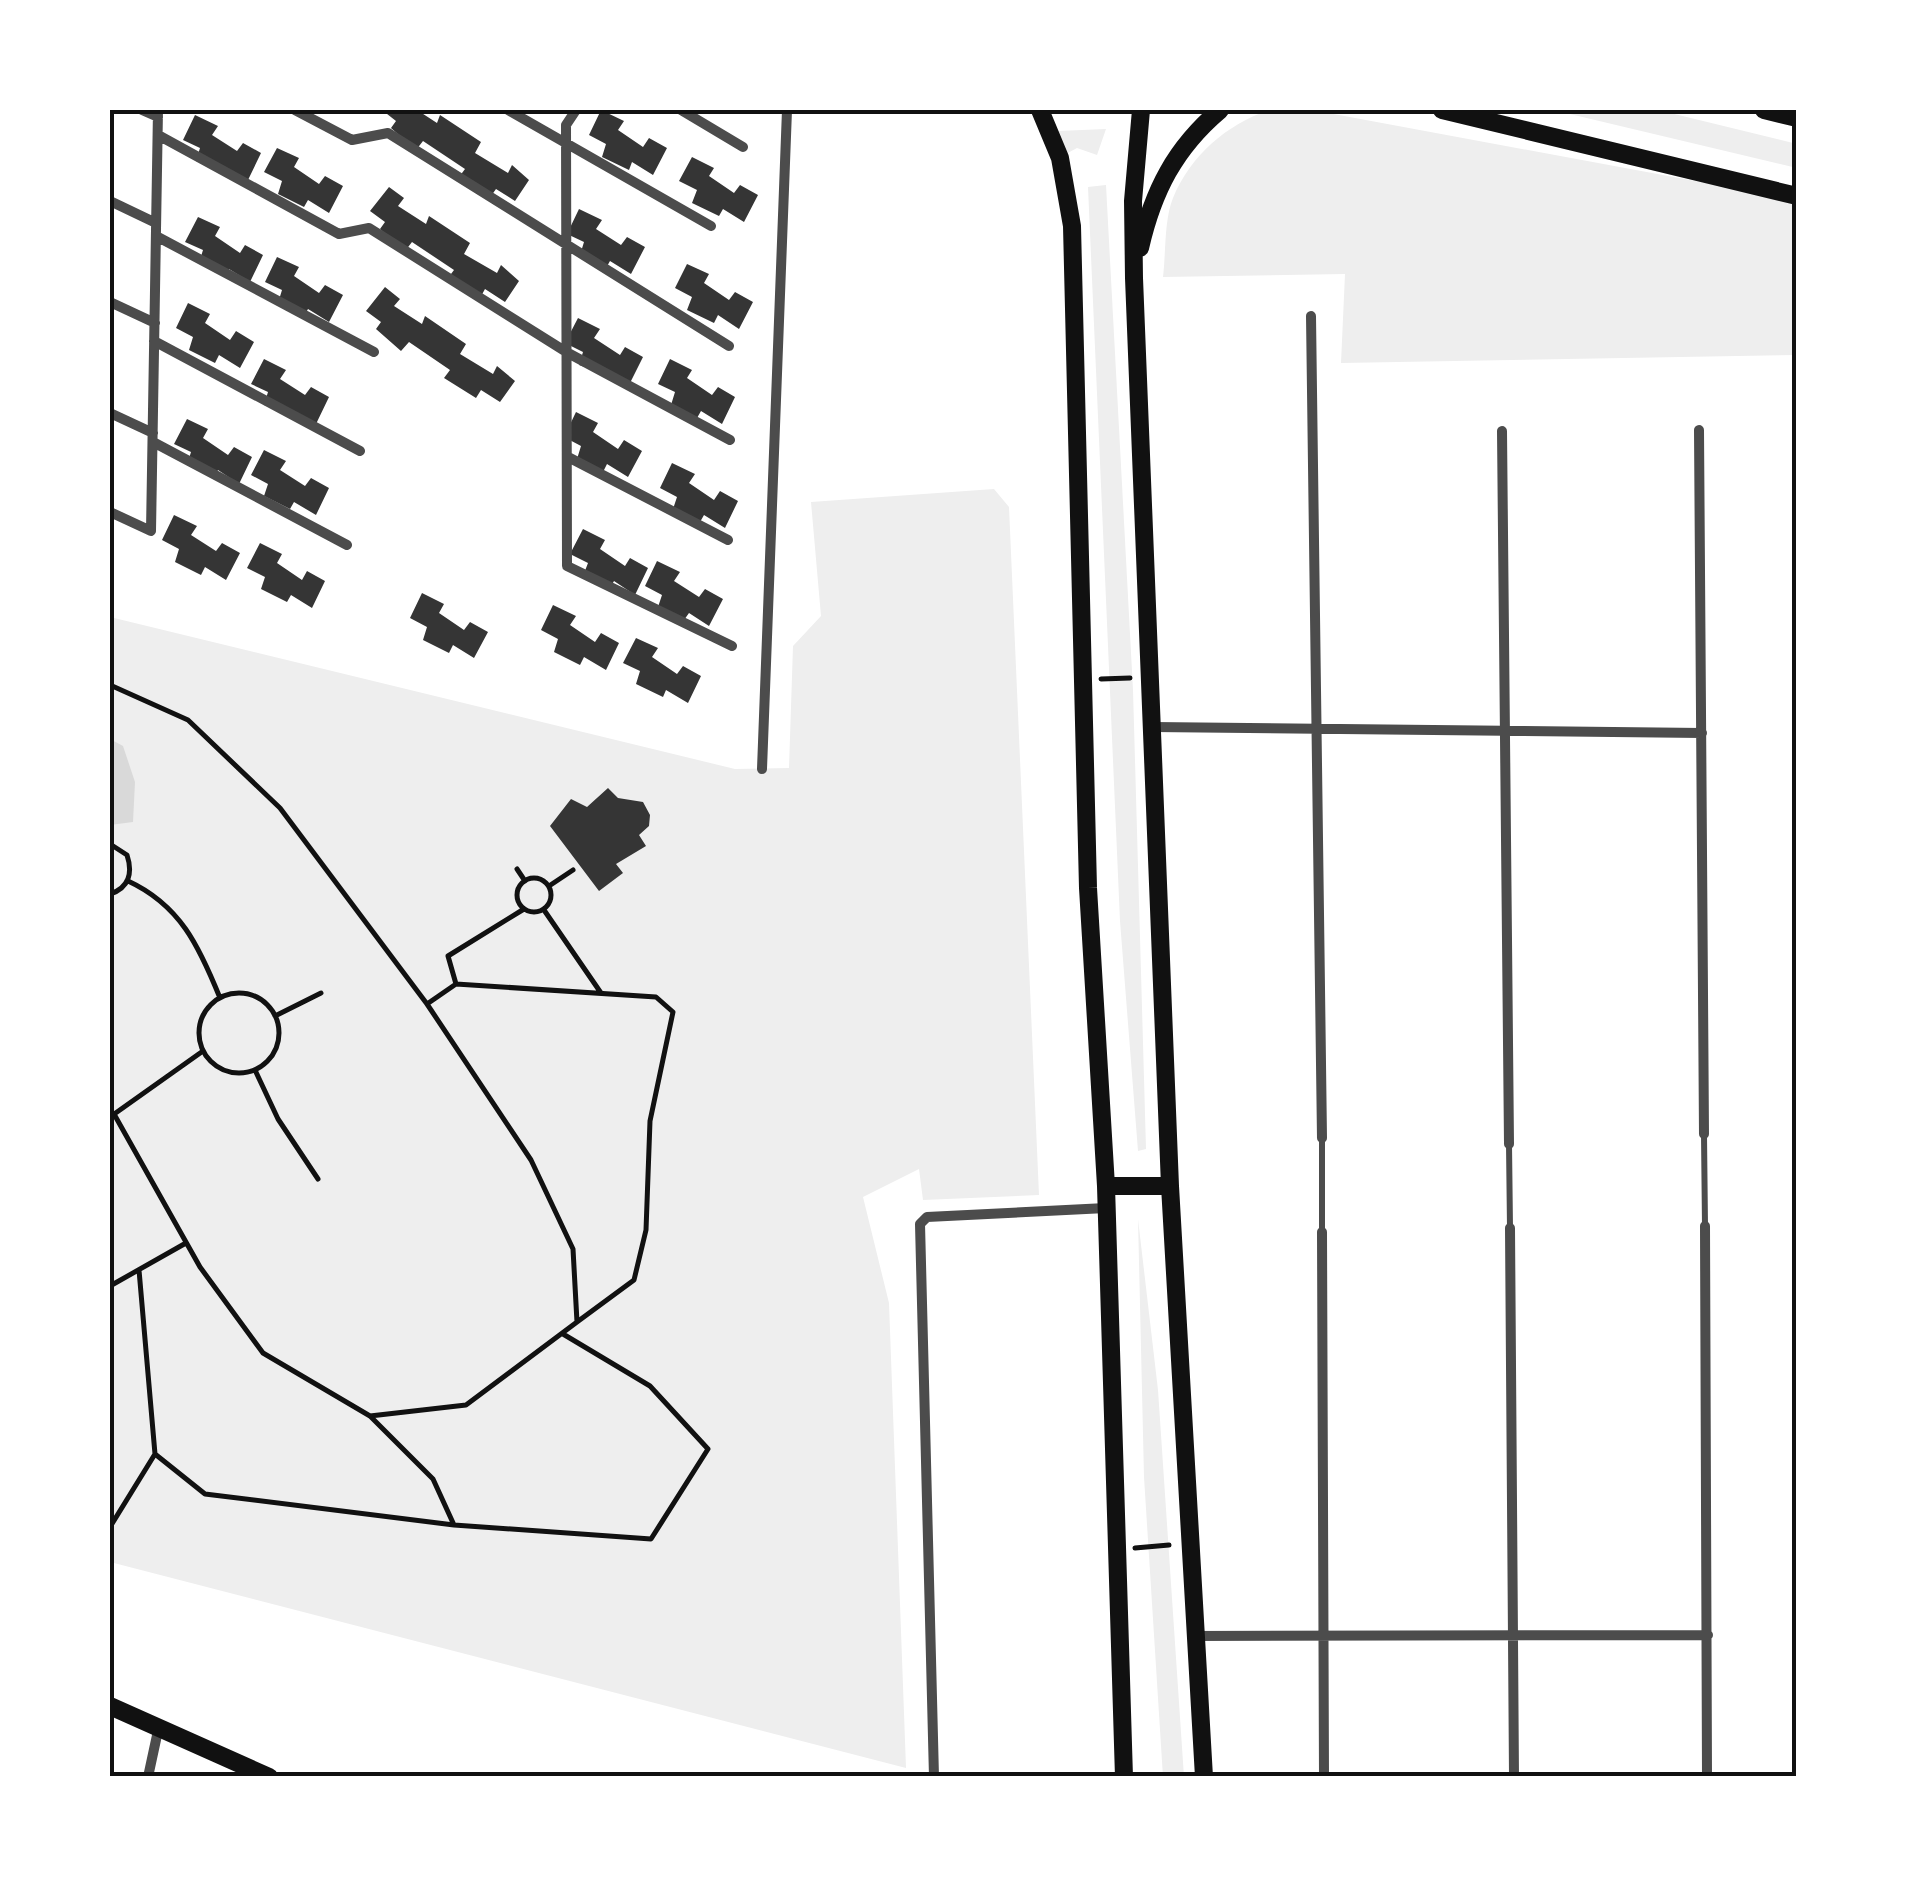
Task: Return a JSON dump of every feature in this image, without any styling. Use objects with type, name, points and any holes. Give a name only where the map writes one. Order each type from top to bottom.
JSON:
[{"type":"main road","points":[[1040,110],[1060,158],[1072,226],[1088,888],[1106,1186],[1124,1777]]},
{"type":"main road","points":[[1142,110],[1133,202],[1134,278],[1170,1186],[1204,1777]]},
{"type":"main road","points":[[1134,278],[1146,225],[1165,170],[1220,110]]},
{"type":"main road","points":[[1442,110],[1797,196]]},
{"type":"main road","points":[[1764,110],[1797,118]]},
{"type":"main road","points":[[1106,1186],[1170,1186]]},
{"type":"main road","points":[[110,1706],[269,1777]]},
{"type":"street","points":[[110,512],[152,530],[158,114],[142,110]]},
{"type":"street","points":[[295,110],[352,140],[388,133],[729,346]]},
{"type":"street","points":[[508,110],[566,147],[711,226]]},
{"type":"street","points":[[576,110],[566,125],[567,566],[732,646]]},
{"type":"street","points":[[681,110],[743,147]]},
{"type":"street","points":[[762,768],[786,110]]},
{"type":"street","points":[[158,135],[339,234],[369,228],[568,353],[730,440]]},
{"type":"street","points":[[110,201],[374,352]]},
{"type":"street","points":[[110,302],[155,323]]},
{"type":"street","points":[[1310,316],[1322,1138]]},
{"type":"street","points":[[154,341],[360,451]]},
{"type":"street","points":[[110,413],[347,545]]},
{"type":"street","points":[[1699,430],[1704,1134]]},
{"type":"street","points":[[1502,431],[1509,1144]]},
{"type":"street","points":[[568,457],[728,540]]},
{"type":"street","points":[[1154,727],[1702,733]]},
{"type":"street","points":[[934,1777],[920,1224],[927,1217],[1106,1208]]},
{"type":"street","points":[[1705,1226],[1707,1777]]},
{"type":"street","points":[[1510,1228],[1514,1777]]},
{"type":"street","points":[[1322,1232],[1324,1777]]},
{"type":"street","points":[[1194,1636],[1708,1635]]},
{"type":"street","points":[[148,1777],[159,1726]]},
{"type":"lane","points":[[1704,1134],[1705,1226]]},
{"type":"lane","points":[[1322,1138],[1322,1232]]},
{"type":"lane","points":[[1509,1144],[1510,1228]]},
{"type":"path","points":[[1083,680],[1152,678]]},
{"type":"path","points":[[110,685],[188,720],[280,808],[426,1004],[540,1178],[573,1250],[576,1322]]},
{"type":"path","points":[[110,844],[126,855],[128,880]]},
{"type":"path","points":[[518,869],[526,880]]},
{"type":"path","points":[[549,886],[573,870]]},
{"type":"path","points":[[526,880],[537,878],[549,886],[551,900],[544,910]]},
{"type":"path","points":[[110,894],[128,880]]},
{"type":"path","points":[[128,880],[158,895],[189,934],[220,998]]},
{"type":"path","points":[[524,909],[518,895],[526,880]]},
{"type":"path","points":[[456,984],[448,956],[524,909],[544,910]]},
{"type":"path","points":[[544,910],[601,994]]},
{"type":"path","points":[[370,1416],[466,1405],[634,1280],[646,1230],[650,1122],[673,1012],[656,997],[456,984],[426,1004]]},
{"type":"path","points":[[275,1016],[320,993]]},
{"type":"path","points":[[246,994],[268,1006],[275,1016],[278,1042],[266,1064],[254,1070],[231,1072],[220,1068],[204,1051],[199,1027],[220,998],[246,994]]},
{"type":"path","points":[[204,1051],[112,1116],[186,1242],[264,1353],[370,1416],[433,1479],[454,1525]]},
{"type":"path","points":[[254,1070],[278,1120],[318,1179]]},
{"type":"path","points":[[110,1286],[186,1242]]},
{"type":"path","points":[[110,1527],[155,1454],[138,1270]]},
{"type":"path","points":[[155,1454],[205,1494],[454,1525],[651,1539],[708,1449],[650,1386],[562,1333]]},
{"type":"path","points":[[1117,1549],[1189,1544]]},
{"type":"shaded area","points":[[1269,110],[1312,110],[1797,200],[1797,355],[1341,363],[1345,274],[1163,277],[1170,207],[1181,182],[1200,155],[1224,133]]},
{"type":"shaded area","points":[[1553,110],[1658,110],[1797,144],[1797,168]]},
{"type":"shaded area","points":[[1106,129],[1097,155],[1077,148],[1064,155],[1058,131]]},
{"type":"shaded area","points":[[1106,185],[1133,690],[1146,1149],[1138,1151],[1120,921],[1088,187]]},
{"type":"shaded area","points":[[994,489],[1009,507],[1039,1195],[923,1200],[919,1169],[863,1197],[889,1303],[906,1768],[110,1562],[110,617],[735,769],[789,768],[793,646],[821,616],[811,502]]},
{"type":"shaded area","points":[[110,739],[123,746],[135,782],[133,822],[110,825]]},
{"type":"shaded area","points":[[1138,1219],[1158,1390],[1184,1777],[1163,1777],[1144,1477]]},
{"type":"building","points":[[382,110],[417,110],[437,123],[440,115],[481,142],[475,153],[508,173],[512,165],[529,180],[515,201],[496,189],[491,196],[459,177],[465,169],[423,141],[416,150],[391,128],[396,121]]},
{"type":"building","points":[[601,110],[624,121],[618,130],[643,147],[649,138],[667,148],[653,175],[632,162],[629,170],[602,157],[606,144],[589,135]]},
{"type":"building","points":[[195,115],[218,126],[212,135],[237,151],[243,143],[261,153],[248,180],[196,161],[200,148],[183,140]]},
{"type":"building","points":[[277,148],[299,158],[294,167],[319,184],[325,176],[343,186],[329,213],[308,200],[304,207],[278,194],[282,181],[264,172]]},
{"type":"building","points":[[692,157],[714,168],[709,176],[734,193],[740,185],[758,195],[744,222],[723,209],[719,216],[692,203],[697,190],[679,181]]},
{"type":"building","points":[[389,187],[404,198],[398,206],[426,224],[429,216],[470,243],[464,254],[497,273],[501,265],[519,281],[505,302],[485,289],[480,298],[448,278],[454,270],[412,242],[405,251],[380,229],[385,222],[370,211]]},
{"type":"building","points":[[579,209],[602,220],[596,229],[621,245],[627,237],[645,247],[631,274],[610,261],[606,268],[580,255],[584,242],[567,234]]},
{"type":"building","points":[[198,217],[220,227],[215,236],[240,253],[245,245],[263,255],[250,282],[229,269],[225,276],[199,263],[203,250],[185,242]]},
{"type":"building","points":[[277,257],[299,267],[294,276],[319,293],[325,285],[343,295],[329,322],[308,309],[304,316],[278,303],[282,290],[265,282]]},
{"type":"building","points":[[687,264],[709,274],[704,283],[729,300],[735,292],[753,302],[739,329],[718,315],[714,323],[687,310],[692,297],[675,288]]},
{"type":"building","points":[[385,287],[400,299],[394,306],[422,324],[425,316],[466,344],[460,354],[493,374],[497,366],[515,381],[500,402],[481,390],[476,398],[444,378],[450,370],[409,342],[401,351],[376,329],[381,322],[366,311]]},
{"type":"building","points":[[188,303],[210,314],[205,323],[230,340],[236,331],[254,342],[240,368],[219,355],[215,363],[189,350],[193,337],[176,328]]},
{"type":"building","points":[[578,318],[600,329],[594,338],[620,355],[625,347],[643,357],[630,383],[579,365],[583,352],[565,343]]},
{"type":"building","points":[[264,359],[286,370],[280,379],[305,395],[311,387],[329,397],[316,424],[264,405],[268,392],[251,384]]},
{"type":"building","points":[[670,359],[692,370],[687,378],[712,395],[718,387],[735,397],[722,424],[701,411],[697,418],[671,405],[675,392],[658,384]]},
{"type":"building","points":[[576,412],[598,423],[593,432],[618,449],[624,440],[642,451],[628,477],[607,464],[603,472],[577,459],[581,446],[564,437]]},
{"type":"building","points":[[187,419],[208,429],[203,438],[228,455],[234,447],[252,457],[239,484],[218,470],[213,478],[187,465],[191,452],[174,444]]},
{"type":"building","points":[[264,450],[286,461],[280,470],[305,486],[311,478],[329,488],[316,515],[294,502],[290,509],[264,496],[268,484],[251,475]]},
{"type":"building","points":[[672,463],[695,474],[689,483],[714,500],[720,491],[738,501],[725,528],[704,515],[700,522],[673,509],[677,497],[660,488]]},
{"type":"building","points":[[174,515],[197,526],[191,535],[216,551],[222,543],[240,553],[226,580],[205,567],[201,575],[175,562],[179,549],[162,540]]},
{"type":"building","points":[[583,529],[605,540],[600,549],[625,566],[630,558],[648,568],[635,595],[614,581],[610,588],[583,576],[588,563],[570,554]]},
{"type":"building","points":[[260,543],[282,554],[277,563],[302,580],[307,571],[325,581],[312,608],[291,595],[287,602],[261,589],[265,577],[247,568]]},
{"type":"building","points":[[657,561],[680,572],[674,581],[699,597],[705,589],[723,599],[709,626],[689,613],[684,620],[658,607],[662,595],[645,586]]},
{"type":"building","points":[[422,593],[444,604],[439,613],[464,630],[470,622],[488,632],[474,658],[453,645],[449,653],[423,640],[427,627],[410,618]]},
{"type":"building","points":[[553,605],[576,616],[570,625],[595,642],[601,633],[619,643],[606,670],[584,657],[580,665],[554,652],[558,639],[541,630]]},
{"type":"building","points":[[636,638],[658,648],[652,657],[677,674],[683,666],[701,676],[688,703],[666,690],[663,697],[636,684],[640,671],[623,663]]},
{"type":"building","points":[[608,788],[618,798],[643,802],[650,815],[649,826],[639,835],[646,846],[616,864],[623,873],[599,891],[550,826],[571,799],[587,807]]}]
